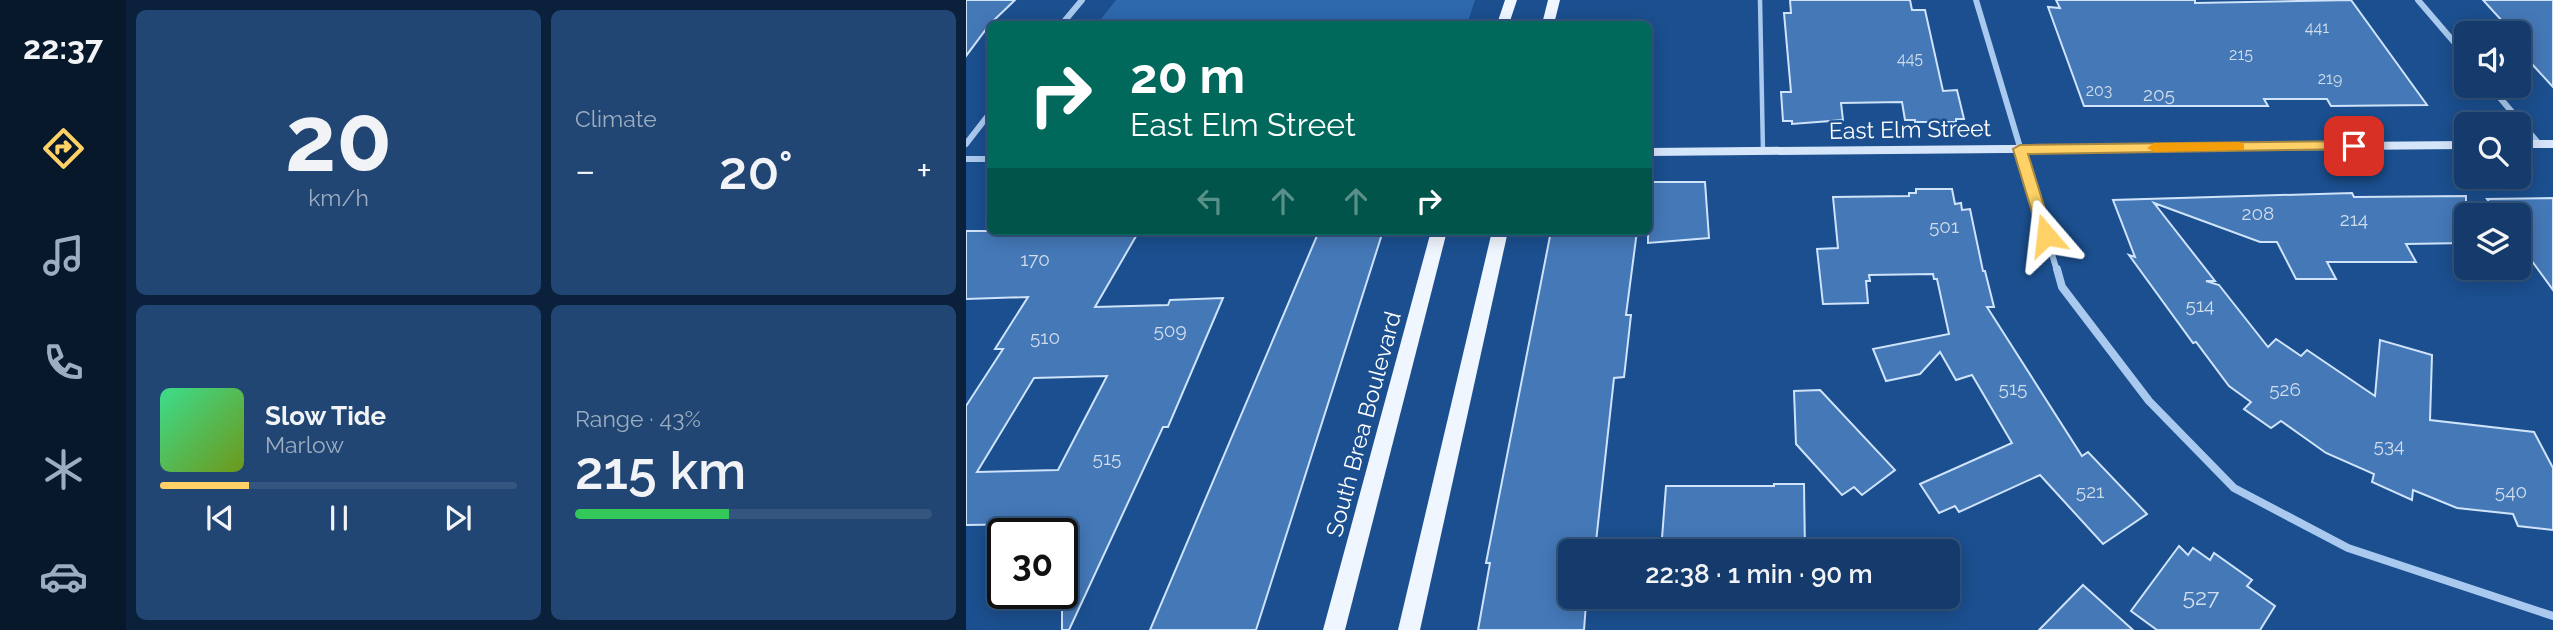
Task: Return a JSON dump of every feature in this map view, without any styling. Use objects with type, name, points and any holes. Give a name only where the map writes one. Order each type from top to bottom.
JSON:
[{"type":"main road","points":[[1504,21],[1511,0]]},
{"type":"main road","points":[[1549,21],[1554,0]]},
{"type":"main road","name":"South Brea Boulevard","points":[[1334,630],[1439,235]]},
{"type":"main road","points":[[1409,630],[1499,235]]},
{"type":"street","points":[[1064,21],[1082,0]]},
{"type":"street","points":[[1976,0],[2062,287],[2149,401],[2234,488],[2348,548],[2543,615],[2553,616]]},
{"type":"street","points":[[2418,0],[2454,42]]},
{"type":"street","points":[[2500,98],[2539,144]]},
{"type":"street","points":[[966,144],[987,117]]},
{"type":"street","points":[[2531,144],[2553,144]]},
{"type":"street","name":"East Elm Street","points":[[1652,152],[2454,145]]},
{"type":"street","points":[[966,159],[987,159]]},
{"type":"lane","points":[[1760,0],[1763,152]]},
{"type":"shaded area","points":[[1116,0],[1475,0],[1468,21],[1099,21]]},
{"type":"building","points":[[966,0],[1015,0],[993,21],[987,21],[987,28],[966,56]]},
{"type":"building","points":[[1790,0],[1910,0],[1912,10],[1925,10],[1943,91],[1957,90],[1964,119],[1956,119],[1956,122],[1905,120],[1902,102],[1841,103],[1843,120],[1792,124],[1792,121],[1783,121],[1781,92],[1791,92],[1784,13],[1791,13]]},
{"type":"building","points":[[2056,0],[2195,0],[2195,3],[2351,0],[2427,105],[2331,106],[2327,99],[2264,99],[2268,106],[2084,106],[2048,7],[2060,8]]},
{"type":"building","points":[[2483,0],[2553,0],[2553,87],[2531,63],[2531,21],[2502,21]]},
{"type":"building","points":[[1652,182],[1705,182],[1709,238],[1648,243],[1648,235],[1652,235]]},
{"type":"building","points":[[1916,189],[1952,189],[1955,204],[1961,203],[1962,210],[1970,209],[1983,271],[1994,307],[1987,307],[2082,456],[2088,452],[2147,514],[2103,544],[2040,475],[1959,512],[1955,506],[1939,513],[1920,484],[2012,443],[1972,375],[1956,380],[1940,352],[1920,374],[1886,381],[1873,349],[1949,334],[1937,279],[1934,279],[1933,274],[1869,275],[1870,281],[1866,281],[1868,303],[1823,304],[1817,249],[1838,248],[1833,197],[1909,196],[1909,193],[1916,193]]},
{"type":"building","points":[[2352,193],[2354,197],[2466,196],[2466,203],[2454,203],[2454,243],[2406,244],[2416,262],[2327,262],[2336,279],[2296,279],[2277,242],[2260,242],[2154,203],[2215,281],[2206,281],[2219,285],[2268,347],[2276,339],[2301,356],[2307,350],[2375,396],[2380,340],[2432,355],[2430,420],[2534,432],[2553,468],[2553,530],[2518,526],[2513,514],[2457,508],[2413,490],[2412,500],[2372,482],[2374,474],[2326,453],[2281,421],[2271,428],[2244,409],[2251,402],[2229,386],[2196,342],[2193,343],[2129,255],[2135,257],[2113,200]]},
{"type":"building","points":[[2553,198],[2553,290],[2531,260],[2531,203],[2490,203],[2487,199]]},
{"type":"building","points":[[966,231],[987,231],[987,235],[1137,235],[1095,307],[1168,305],[1170,300],[1223,298],[1168,427],[1163,427],[1069,630],[1062,630],[1062,609],[1078,609],[1078,518],[987,518],[987,525],[966,525],[966,406],[1003,349],[995,349],[1028,297],[966,299]],"holes":[[[1107,376],[1058,470],[977,472],[1034,378]]]},
{"type":"building","points":[[1317,235],[1382,235],[1256,630],[1150,630]]},
{"type":"building","points":[[1550,235],[1636,235],[1626,315],[1631,315],[1624,377],[1614,378],[1596,539],[1558,539],[1558,609],[1586,609],[1584,630],[1478,630],[1490,563],[1486,563]]},
{"type":"building","points":[[1820,390],[1895,470],[1862,495],[1854,487],[1842,495],[1796,444],[1794,391]]},
{"type":"building","points":[[1804,484],[1805,539],[1662,539],[1666,486]]},
{"type":"building","points":[[2179,546],[2188,555],[2193,548],[2210,560],[2214,553],[2252,580],[2247,586],[2275,606],[2260,630],[2157,630],[2131,611]]},
{"type":"building","points":[[2083,585],[2133,630],[2039,630]]},
{"type":"slow traffic","points":[[2154,148],[2239,147]]},
{"type":"route","points":[[2046,235],[2020,149],[2354,146]]}]
